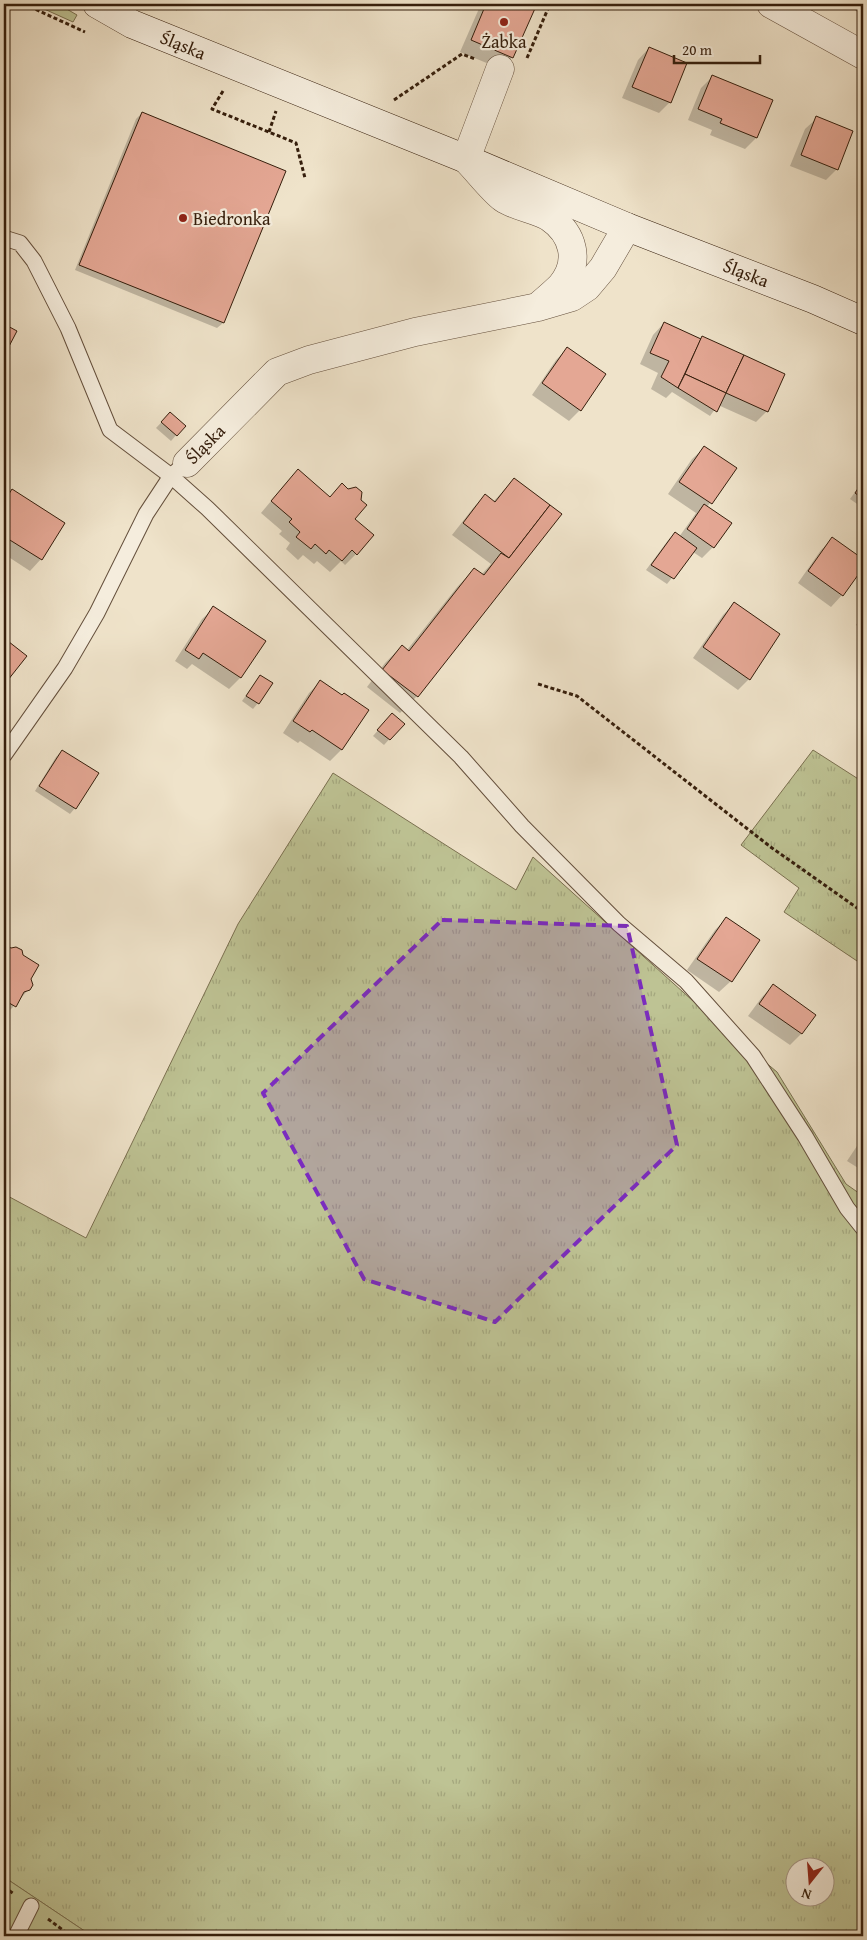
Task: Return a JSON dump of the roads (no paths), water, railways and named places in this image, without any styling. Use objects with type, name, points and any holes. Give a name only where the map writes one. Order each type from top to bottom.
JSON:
[{"type":"street","name":"Śląska","points":[[97,4],[132,24],[466,159],[627,227],[813,299],[863,321]]},
{"type":"street","points":[[771,4],[863,55]]},
{"type":"street","points":[[466,159],[500,69]]},
{"type":"street","name":"Śląska","points":[[466,159],[503,198],[548,217],[564,230],[570,240],[573,249],[569,271],[562,285],[538,307]]},
{"type":"street","name":"Śląska","points":[[179,470],[277,372],[309,360],[415,332],[538,307],[572,297],[587,287],[603,268],[627,227]]},
{"type":"lane","points":[[4,238],[20,242],[34,261],[68,328],[110,430],[179,470],[207,508],[461,757],[522,826],[619,924],[686,981],[753,1056],[805,1136],[847,1208],[863,1228]]},
{"type":"lane","name":"Śląska","points":[[4,755],[65,668],[98,613],[146,514],[179,470]]},
{"type":"lane","points":[[16,1936],[31,1906]]},
{"type":"place","name":"Żabka","points":[[504,22]]},
{"type":"place","name":"Biedronka","points":[[183,218]]}]
